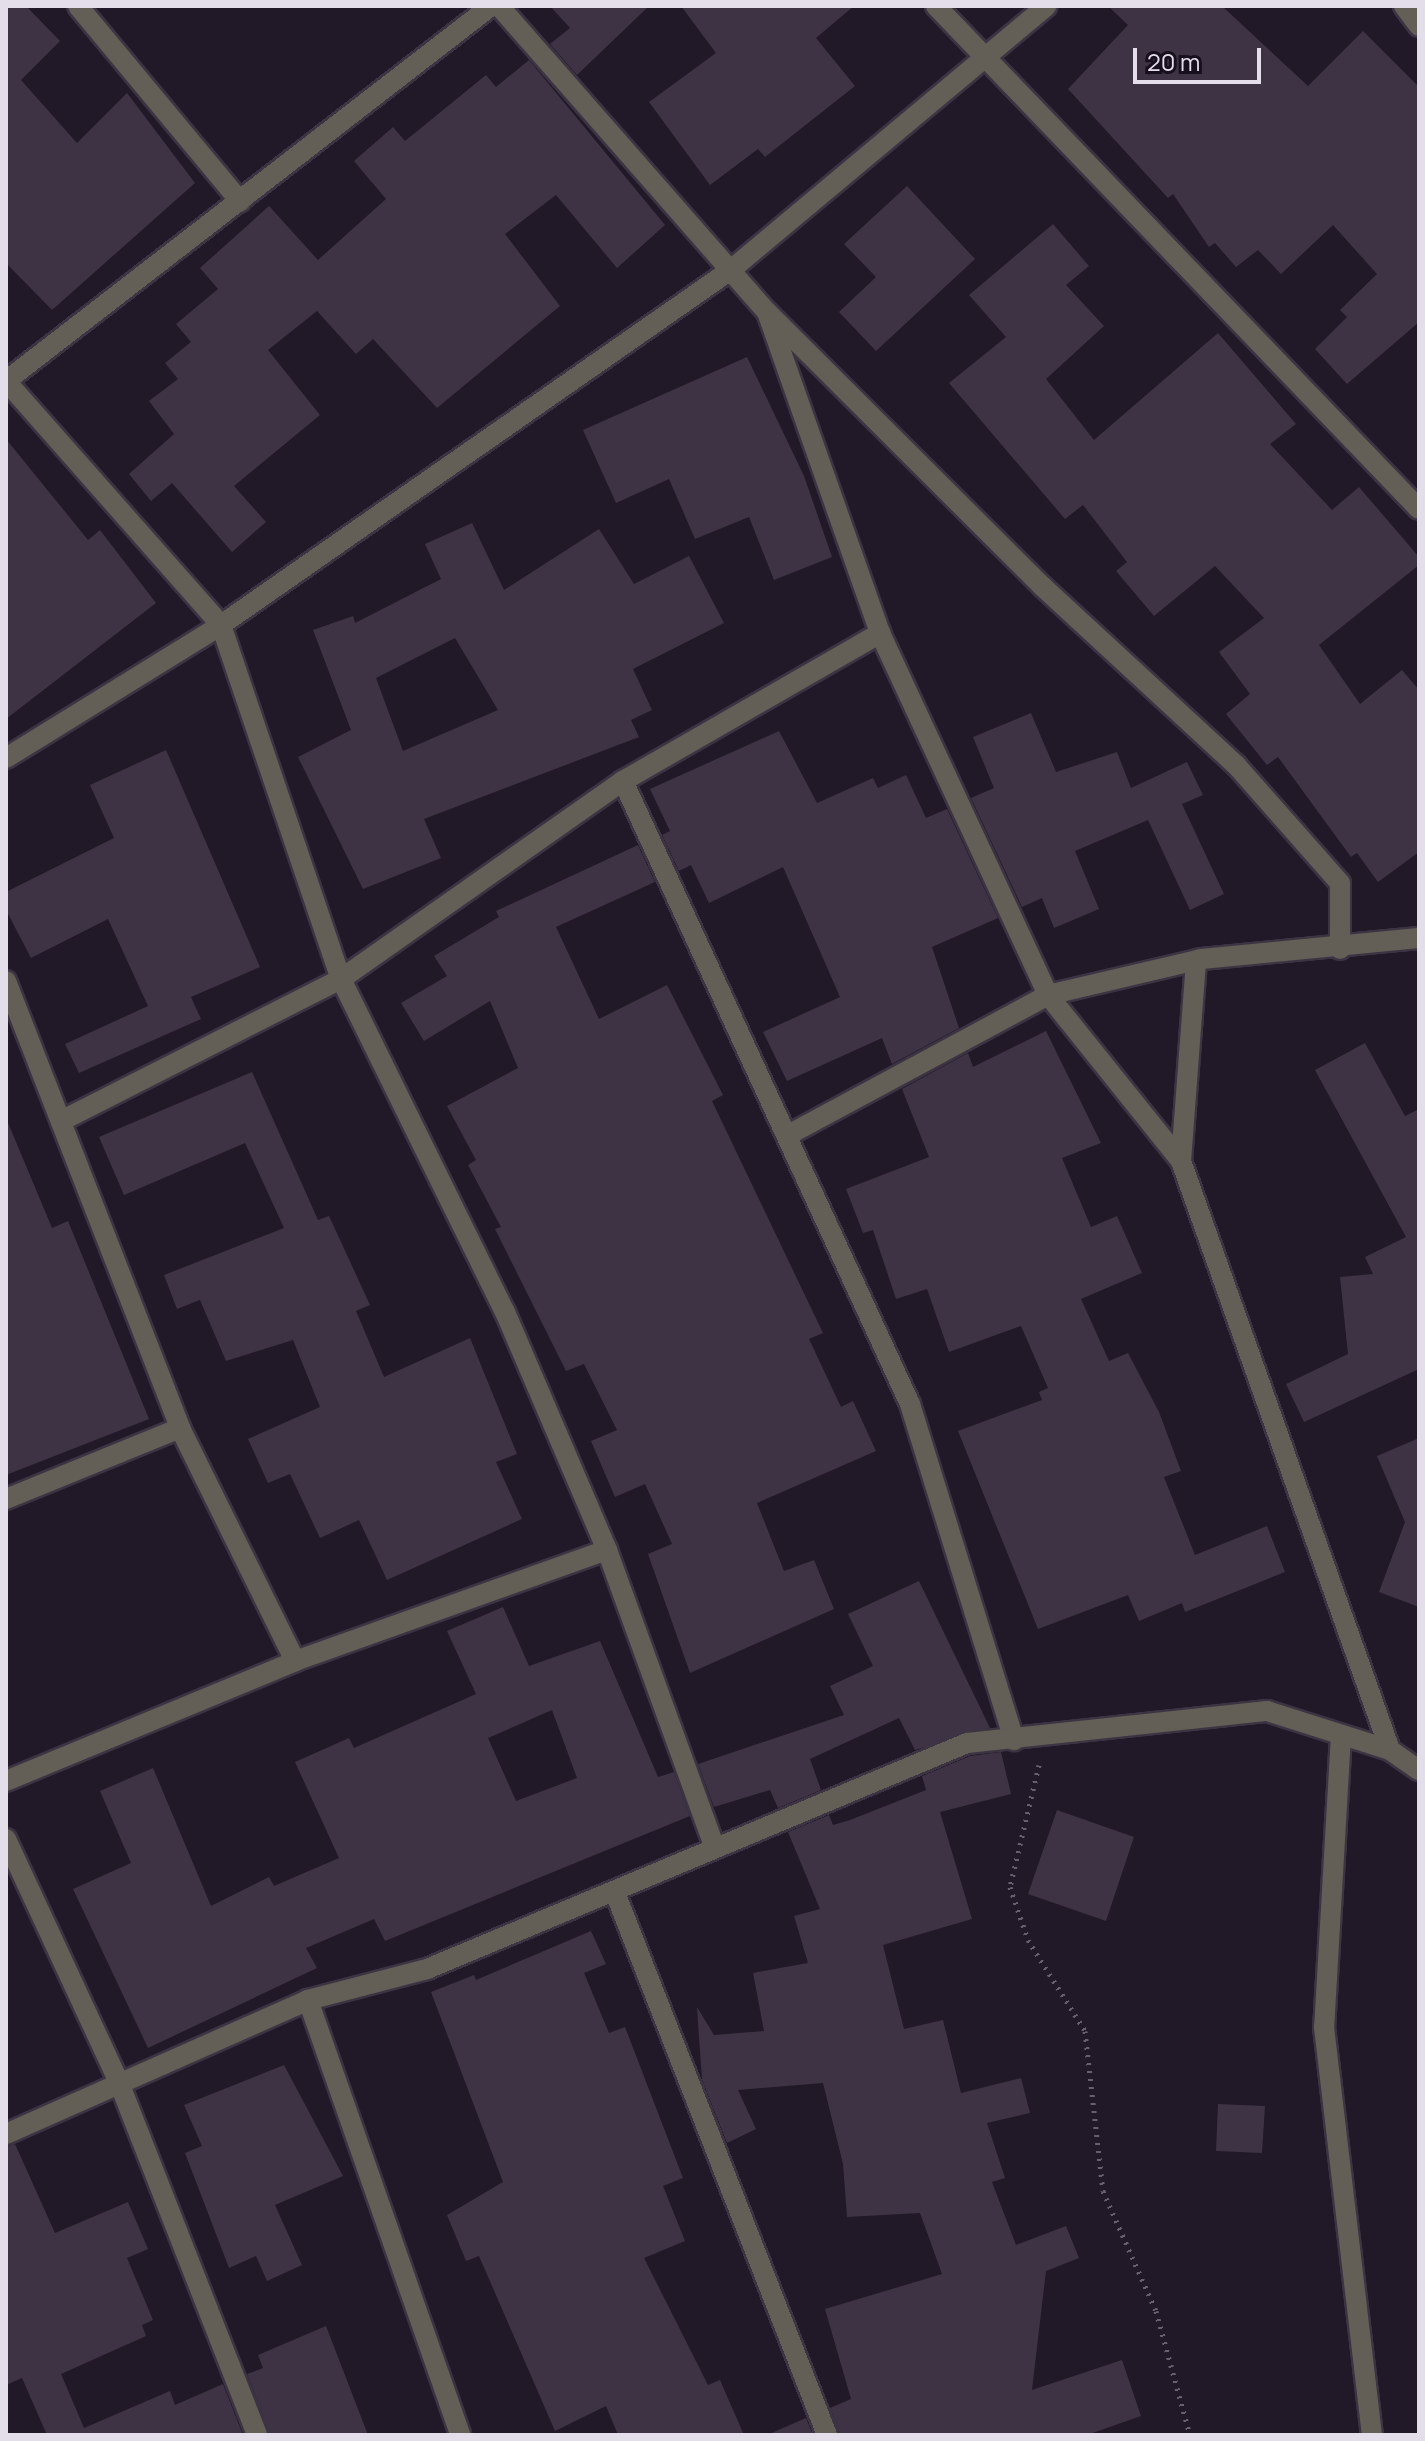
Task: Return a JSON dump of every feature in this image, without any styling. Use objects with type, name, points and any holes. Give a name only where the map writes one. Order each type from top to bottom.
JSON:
[{"type":"street","points":[[78,6],[240,201]]},
{"type":"street","points":[[491,6],[6,381],[221,625],[341,979],[505,1312],[607,1550],[715,1848]]},
{"type":"street","points":[[499,6],[767,312],[1043,587],[1236,765],[1340,883],[1340,949]]},
{"type":"street","points":[[936,6],[1419,509]]},
{"type":"street","points":[[6,758],[221,625],[732,269],[1046,6]]},
{"type":"street","points":[[767,312],[880,633],[1048,995],[1181,1161],[1390,1750]]},
{"type":"street","points":[[61,1121],[341,979],[623,781],[880,633]]},
{"type":"street","points":[[623,781],[790,1134],[910,1404],[1014,1740]]},
{"type":"street","points":[[790,1134],[1048,995],[1196,961],[1340,949],[1419,938]]},
{"type":"street","points":[[1181,1161],[1196,961]]},
{"type":"street","points":[[6,981],[180,1428],[295,1661]]},
{"type":"street","points":[[6,1499],[180,1428]]},
{"type":"street","points":[[6,1781],[295,1661],[607,1550]]},
{"type":"street","points":[[6,2134],[308,2000],[427,1969],[616,1895],[715,1848],[967,1743],[1267,1711],[1390,1750],[1419,1770]]},
{"type":"street","points":[[1341,1735],[1324,2027],[1372,2435]]},
{"type":"street","points":[[6,1839],[120,2085],[257,2435]]},
{"type":"street","points":[[616,1895],[827,2435]]},
{"type":"street","points":[[308,2000],[460,2435]]},
{"type":"path","points":[[1044,1736],[1010,1887],[1028,1940],[1085,2031],[1103,2191],[1156,2311],[1190,2435]]},
{"type":"building","points":[[6,6],[26,6],[60,41],[21,80],[77,143],[127,93],[195,183],[52,310],[6,263]]},
{"type":"building","points":[[550,6],[649,6],[577,75],[550,44],[570,28]]},
{"type":"building","points":[[681,6],[854,6],[816,38],[855,86],[765,157],[758,149],[710,185],[649,102],[716,53]]},
{"type":"building","points":[[1108,6],[1222,6],[1308,86],[1363,31],[1419,87],[1419,322],[1347,384],[1315,349],[1347,317],[1340,310],[1377,274],[1333,225],[1281,274],[1258,250],[1236,267],[1215,243],[1209,247],[1173,194],[1168,198],[1068,89],[1128,25]]},
{"type":"building","points":[[529,60],[665,225],[617,268],[556,195],[505,234],[560,306],[437,408],[373,339],[356,354],[317,311],[268,350],[320,415],[234,486],[266,522],[232,552],[172,483],[151,501],[129,474],[174,434],[149,401],[178,379],[165,363],[191,342],[176,324],[218,289],[200,268],[269,206],[318,260],[386,199],[354,161],[393,127],[405,141],[486,75],[496,87]]},
{"type":"building","points":[[907,186],[975,259],[876,351],[839,312],[876,277],[844,244]]},
{"type":"building","points":[[1053,224],[1089,266],[1066,285],[1104,326],[1046,379],[1094,440],[1218,333],[1296,424],[1270,444],[1332,510],[1359,487],[1419,557],[1419,565],[1319,645],[1360,704],[1402,670],[1419,690],[1419,852],[1378,882],[1357,853],[1351,857],[1278,757],[1267,765],[1226,714],[1250,694],[1219,652],[1264,618],[1215,566],[1154,616],[1116,571],[1127,562],[1083,505],[1065,519],[949,383],[1006,337],[969,295]]},
{"type":"building","points":[[747,357],[804,476],[832,557],[774,580],[749,517],[695,539],[669,479],[616,503],[583,430]]},
{"type":"building","points":[[6,439],[88,540],[100,530],[156,603],[6,719]]},
{"type":"building","points":[[472,523],[504,590],[599,529],[634,584],[689,556],[724,623],[633,669],[652,710],[631,720],[639,737],[424,819],[441,858],[363,889],[298,757],[351,730],[313,630],[353,616],[355,623],[441,579],[425,544]],"holes":[[[455,638],[498,710],[403,751],[376,678]]]},
{"type":"building","points":[[1031,713],[1056,772],[1117,752],[1131,788],[1187,762],[1203,795],[1182,804],[1224,894],[1190,910],[1148,820],[1075,851],[1099,909],[1054,928],[1042,898],[1022,907],[971,798],[994,788],[973,737]]},
{"type":"building","points":[[779,731],[817,803],[873,778],[878,788],[906,775],[926,818],[947,809],[998,918],[932,947],[959,1028],[892,1064],[882,1038],[787,1081],[763,1032],[840,997],[783,867],[709,903],[691,865],[679,871],[662,835],[670,831],[650,789]]},
{"type":"building","points":[[166,750],[260,967],[191,997],[201,1019],[79,1073],[65,1044],[148,1006],[108,919],[31,958],[6,910],[6,892],[114,838],[90,785]]},
{"type":"building","points":[[638,845],[655,882],[556,927],[599,1019],[667,985],[723,1095],[712,1101],[823,1333],[809,1339],[841,1407],[853,1401],[876,1451],[757,1503],[784,1571],[814,1560],[834,1609],[690,1673],[648,1554],[672,1544],[645,1484],[615,1497],[591,1441],[617,1430],[584,1364],[566,1371],[495,1229],[501,1227],[468,1165],[476,1160],[447,1106],[518,1068],[490,1001],[424,1041],[401,1003],[447,976],[434,956],[499,917],[496,911]]},
{"type":"building","points":[[1046,1031],[1101,1143],[1062,1158],[1091,1227],[1117,1216],[1142,1273],[1081,1299],[1109,1361],[1128,1353],[1159,1412],[1181,1471],[1164,1477],[1195,1555],[1267,1526],[1285,1572],[1185,1612],[1182,1603],[1139,1621],[1128,1595],[1038,1629],[958,1431],[1042,1400],[1039,1392],[1048,1388],[1021,1326],[949,1352],[927,1289],[896,1299],[873,1230],[863,1233],[846,1189],[929,1157],[902,1089],[968,1053],[973,1067]]},
{"type":"building","points":[[1365,1043],[1405,1116],[1419,1109],[1419,1369],[1304,1422],[1286,1384],[1348,1354],[1340,1277],[1373,1274],[1365,1257],[1406,1237],[1315,1070]]},
{"type":"building","points":[[252,1072],[318,1220],[329,1216],[370,1305],[356,1311],[384,1377],[470,1338],[517,1454],[496,1462],[522,1519],[387,1580],[359,1520],[320,1538],[290,1474],[268,1483],[248,1439],[320,1407],[293,1340],[226,1361],[200,1300],[177,1309],[164,1275],[284,1228],[245,1143],[124,1195],[99,1137]]},
{"type":"building","points":[[6,1118],[52,1228],[68,1221],[149,1419],[6,1475]]},
{"type":"building","points":[[1419,1438],[1419,1607],[1379,1592],[1405,1522],[1377,1456]]},
{"type":"building","points":[[919,1581],[990,1728],[915,1750],[899,1718],[810,1759],[821,1790],[778,1808],[770,1790],[714,1807],[698,1764],[844,1715],[830,1686],[873,1666],[848,1614]]},
{"type":"building","points":[[503,1607],[529,1666],[600,1641],[658,1777],[674,1772],[690,1816],[385,1941],[374,1919],[306,1948],[317,1968],[148,2048],[73,1889],[131,1863],[100,1791],[153,1768],[211,1906],[269,1877],[274,1886],[339,1858],[295,1762],[349,1738],[354,1748],[476,1694],[447,1631]],"holes":[[[552,1710],[577,1778],[516,1801],[488,1738]]]},
{"type":"building","points":[[1001,1752],[1011,1794],[940,1812],[972,1919],[883,1945],[904,2029],[943,2020],[961,2093],[1021,2078],[1030,2113],[987,2123],[1005,2178],[992,2182],[1016,2245],[1066,2226],[1079,2258],[1046,2271],[1032,2390],[1122,2360],[1141,2416],[1087,2435],[840,2435],[830,2408],[851,2399],[825,2309],[942,2274],[920,2213],[847,2217],[843,2164],[823,2083],[738,2090],[756,2129],[727,2143],[702,2080],[697,2007],[714,2035],[764,2031],[753,1973],[808,1963],[794,1916],[820,1909],[788,1832],[829,1815],[833,1825],[850,1820],[926,1790],[922,1776],[970,1756]]},
{"type":"building","points":[[1057,1810],[1134,1837],[1106,1921],[1028,1894]]},
{"type":"building","points":[[591,1931],[606,1964],[584,1973],[609,2033],[625,2027],[683,2178],[663,2186],[685,2241],[644,2258],[708,2385],[720,2380],[744,2435],[618,2435],[606,2406],[555,2431],[479,2256],[466,2261],[447,2215],[503,2182],[431,1992],[474,1975],[476,1980]]},
{"type":"building","points":[[284,2065],[343,2176],[275,2205],[302,2265],[267,2281],[256,2256],[229,2268],[185,2153],[202,2146],[184,2105]]},
{"type":"building","points":[[1218,2104],[1265,2106],[1262,2153],[1216,2151]]},
{"type":"building","points":[[15,2144],[55,2233],[128,2202],[148,2249],[127,2258],[153,2320],[142,2325],[146,2336],[61,2374],[84,2428],[170,2391],[175,2405],[223,2384],[243,2435],[47,2435],[22,2378],[6,2385],[6,2147]]},
{"type":"building","points":[[326,2326],[368,2435],[270,2435],[247,2374],[263,2368],[258,2355]]},
{"type":"building","points":[[806,2418],[813,2435],[767,2435]]}]
